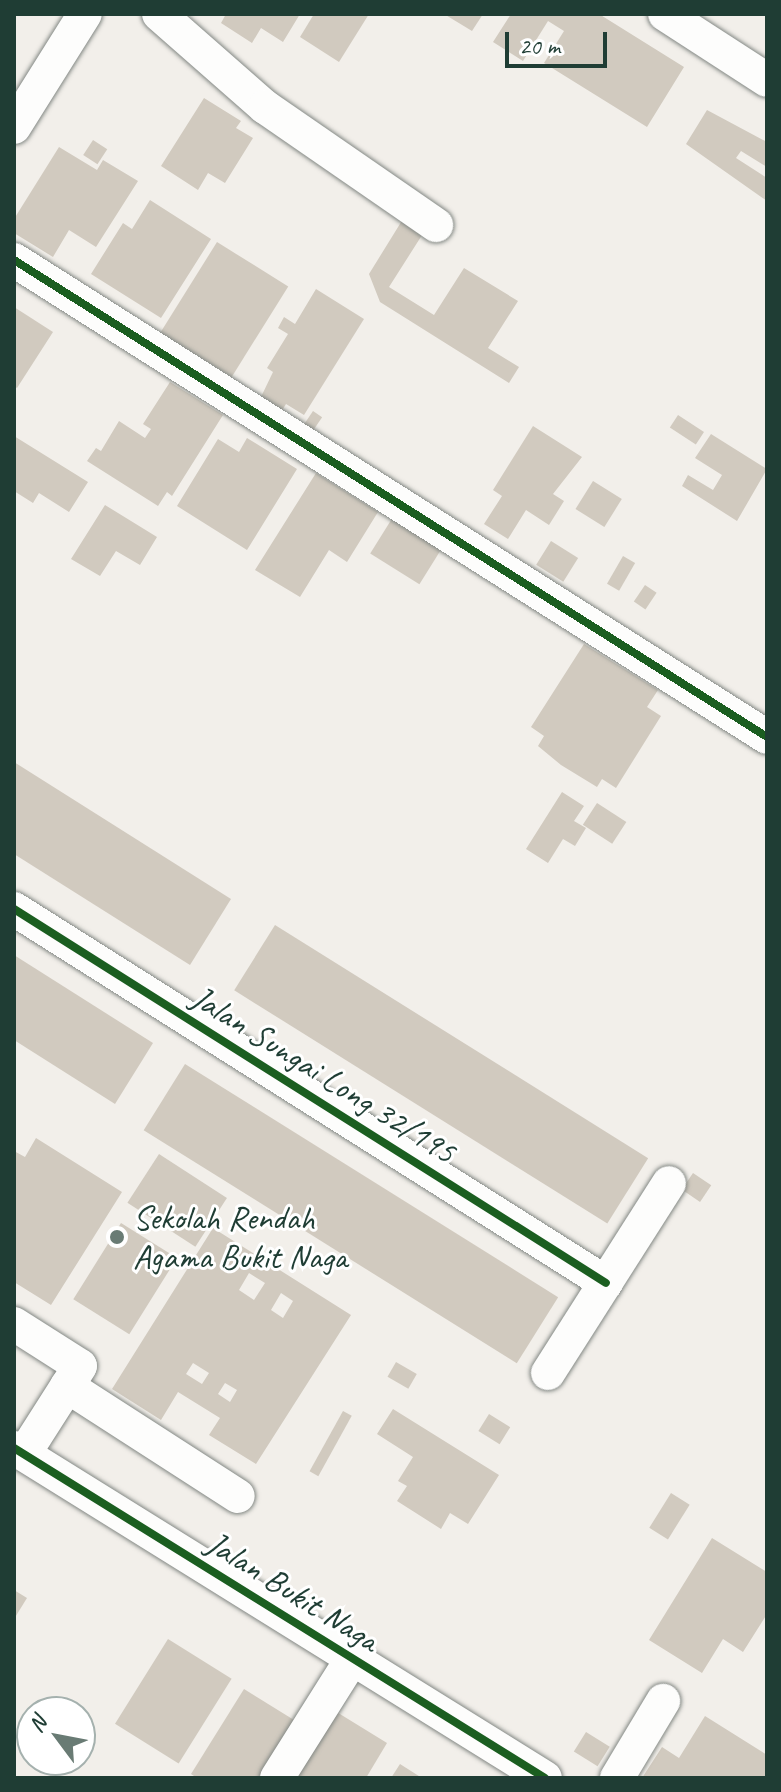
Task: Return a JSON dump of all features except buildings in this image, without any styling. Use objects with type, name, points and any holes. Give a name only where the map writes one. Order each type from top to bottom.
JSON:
[{"type":"street","points":[[14,127],[85,14]]},
{"type":"street","points":[[159,14],[265,107],[436,225]]},
{"type":"street","points":[[665,14],[767,80]]},
{"type":"street","points":[[14,260],[767,737]]},
{"type":"street","name":"Jalan Sungai Long 32/195","points":[[14,909],[606,1283]]},
{"type":"street","points":[[548,1373],[669,1183]]},
{"type":"street","points":[[14,1324],[80,1366],[19,1451]]},
{"type":"street","points":[[67,1386],[238,1496]]},
{"type":"street","name":"Jalan Bukit Naga","points":[[19,1451],[352,1659],[498,1766],[545,1778]]},
{"type":"street","points":[[277,1778],[352,1659]]},
{"type":"street","points":[[617,1778],[663,1701]]},
{"type":"cycle path","points":[[14,260],[767,737]]},
{"type":"cycle path","points":[[14,909],[606,1283]]},
{"type":"cycle path","points":[[14,1448],[545,1778]]},
{"type":"place","name":"Sekolah Rendah Agama Bukit Naga","points":[[117,1237]]}]
